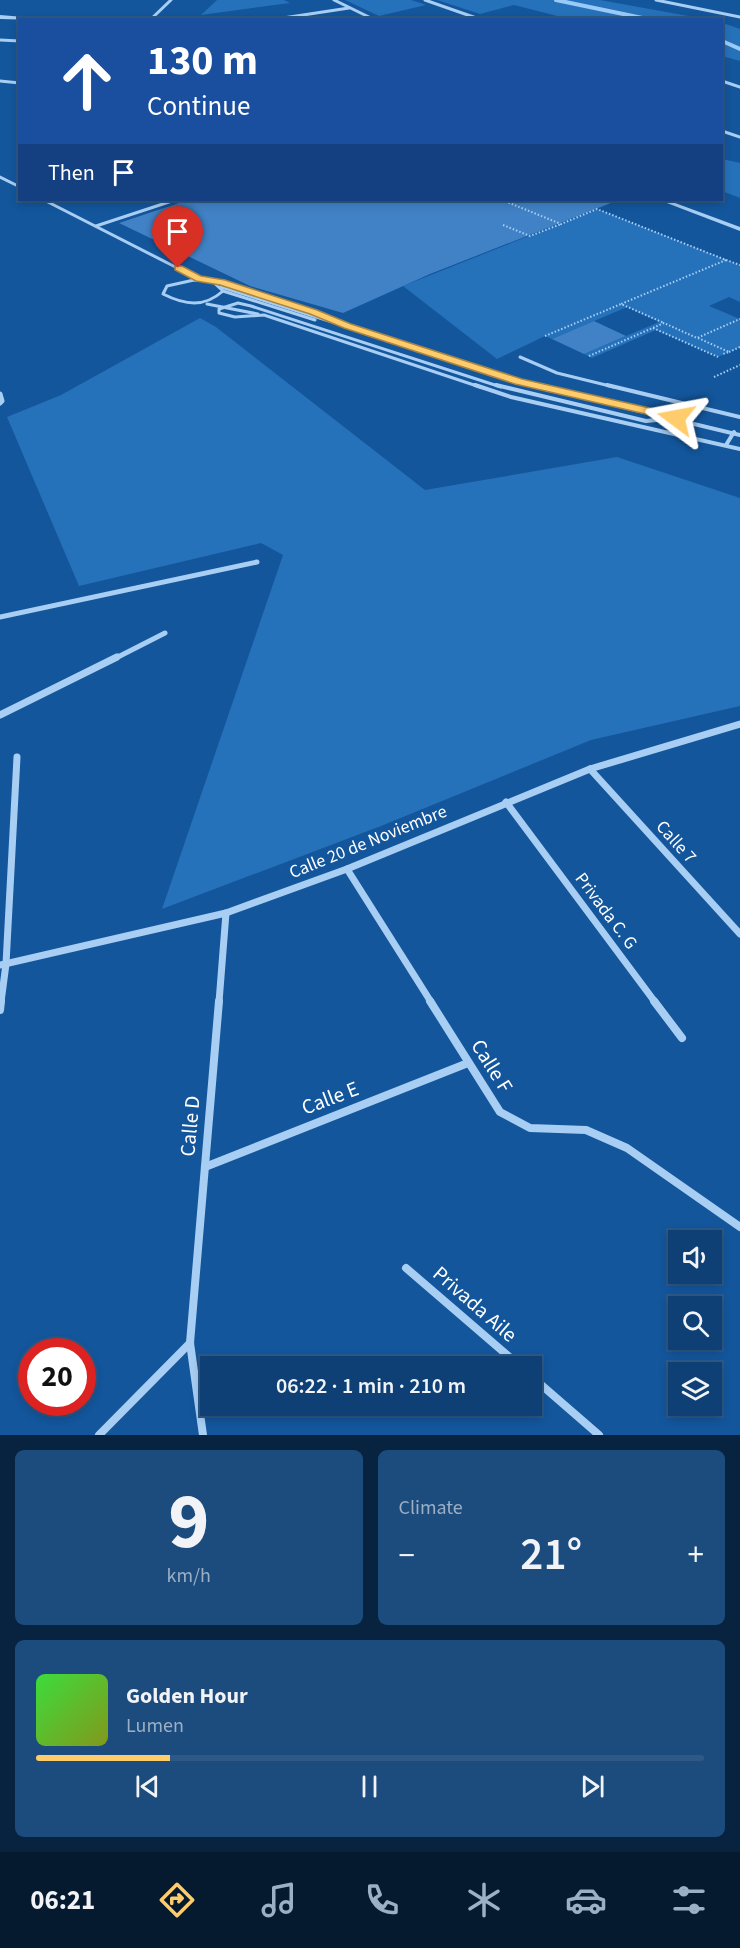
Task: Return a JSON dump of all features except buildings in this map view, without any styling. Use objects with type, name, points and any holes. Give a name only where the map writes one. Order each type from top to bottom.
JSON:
[{"type":"street","points":[[152,18],[171,0]]},
{"type":"street","points":[[334,0],[371,18]]},
{"type":"street","points":[[425,0],[476,18]]},
{"type":"street","points":[[656,0],[740,17]]},
{"type":"street","points":[[283,18],[349,8]]},
{"type":"street","points":[[0,17],[18,18]]},
{"type":"street","points":[[0,40],[18,41]]},
{"type":"street","points":[[0,81],[18,83]]},
{"type":"street","points":[[723,81],[740,87]]},
{"type":"street","points":[[723,131],[740,137]]},
{"type":"street","points":[[665,201],[740,229]]},
{"type":"street","points":[[0,394],[2,401],[0,403]]},
{"type":"street","points":[[0,617],[257,562]]},
{"type":"street","points":[[0,715],[165,633]]},
{"type":"street","name":"Calle 20 de Noviembre","points":[[3,965],[226,913],[347,869],[590,769],[740,724]]},
{"type":"street","points":[[0,1010],[17,757]]},
{"type":"street","name":"Calle 7","points":[[590,769],[740,934]]},
{"type":"street","name":"Privada C. G","points":[[506,802],[682,1038]]},
{"type":"street","name":"Calle F","points":[[347,869],[500,1113],[530,1128],[586,1130],[627,1148],[740,1227]]},
{"type":"street","name":"Calle D","points":[[203,1435],[190,1343],[226,913]]},
{"type":"street","name":"Calle E","points":[[205,1167],[468,1063]]},
{"type":"street","name":"Privada Aile","points":[[406,1268],[508,1356]]},
{"type":"street","points":[[99,1435],[190,1343]]},
{"type":"street","points":[[542,1386],[599,1435]]},
{"type":"lane","points":[[0,177],[18,186]]},
{"type":"lane","points":[[46,201],[199,279]]},
{"type":"lane","points":[[96,226],[172,201]]},
{"type":"lane","points":[[222,289],[214,301],[192,305],[180,303],[163,294],[167,286],[180,280],[211,280],[314,312],[348,326]]},
{"type":"lane","points":[[211,280],[222,289],[348,326],[519,382],[740,435]]},
{"type":"lane","points":[[205,303],[264,315],[511,397],[740,449]]},
{"type":"lane","points":[[264,315],[225,317],[219,314],[219,309],[238,303],[251,306],[511,390],[646,422],[676,418]]},
{"type":"lane","points":[[520,357],[557,373],[740,417]]},
{"type":"lane","points":[[726,445],[734,432]]},
{"type":"path","points":[[504,201],[561,224]]},
{"type":"path","points":[[503,225],[530,236],[597,209],[740,265]]},
{"type":"path","points":[[545,336],[726,260]]},
{"type":"path","points":[[621,304],[729,352]]},
{"type":"path","points":[[697,338],[740,320]]},
{"type":"path","points":[[588,356],[664,323]]},
{"type":"path","points":[[653,328],[718,357]]},
{"type":"path","points":[[723,354],[740,347]]},
{"type":"path","points":[[714,377],[740,365]]},
{"type":"shaded area","points":[[217,0],[284,0],[290,3],[201,15]]},
{"type":"shaded area","points":[[345,0],[411,0],[426,5],[379,16]]},
{"type":"shaded area","points":[[437,0],[600,0],[699,18],[565,18],[514,5],[480,14]]},
{"type":"shaded area","points":[[723,23],[740,29],[740,61],[723,56]]},
{"type":"shaded area","points":[[723,159],[740,163],[740,198],[723,191]]},
{"type":"shaded area","points":[[597,209],[740,265],[740,302],[729,297],[709,306],[740,319],[740,347],[718,357],[656,330],[592,358],[584,354],[659,322],[627,307],[552,339],[545,336],[497,359],[403,286]]},
{"type":"shaded area","points":[[200,318],[216,327],[425,490],[617,457],[740,498],[740,706],[591,740],[381,826],[162,909],[283,555],[261,543],[79,586],[7,417],[61,395]]},
{"type":"waterway","points":[[556,0],[642,18]]},
{"type":"waterway","points":[[723,41],[740,49]]},
{"type":"route","points":[[178,268],[199,279],[222,282],[519,382],[676,418]]}]
